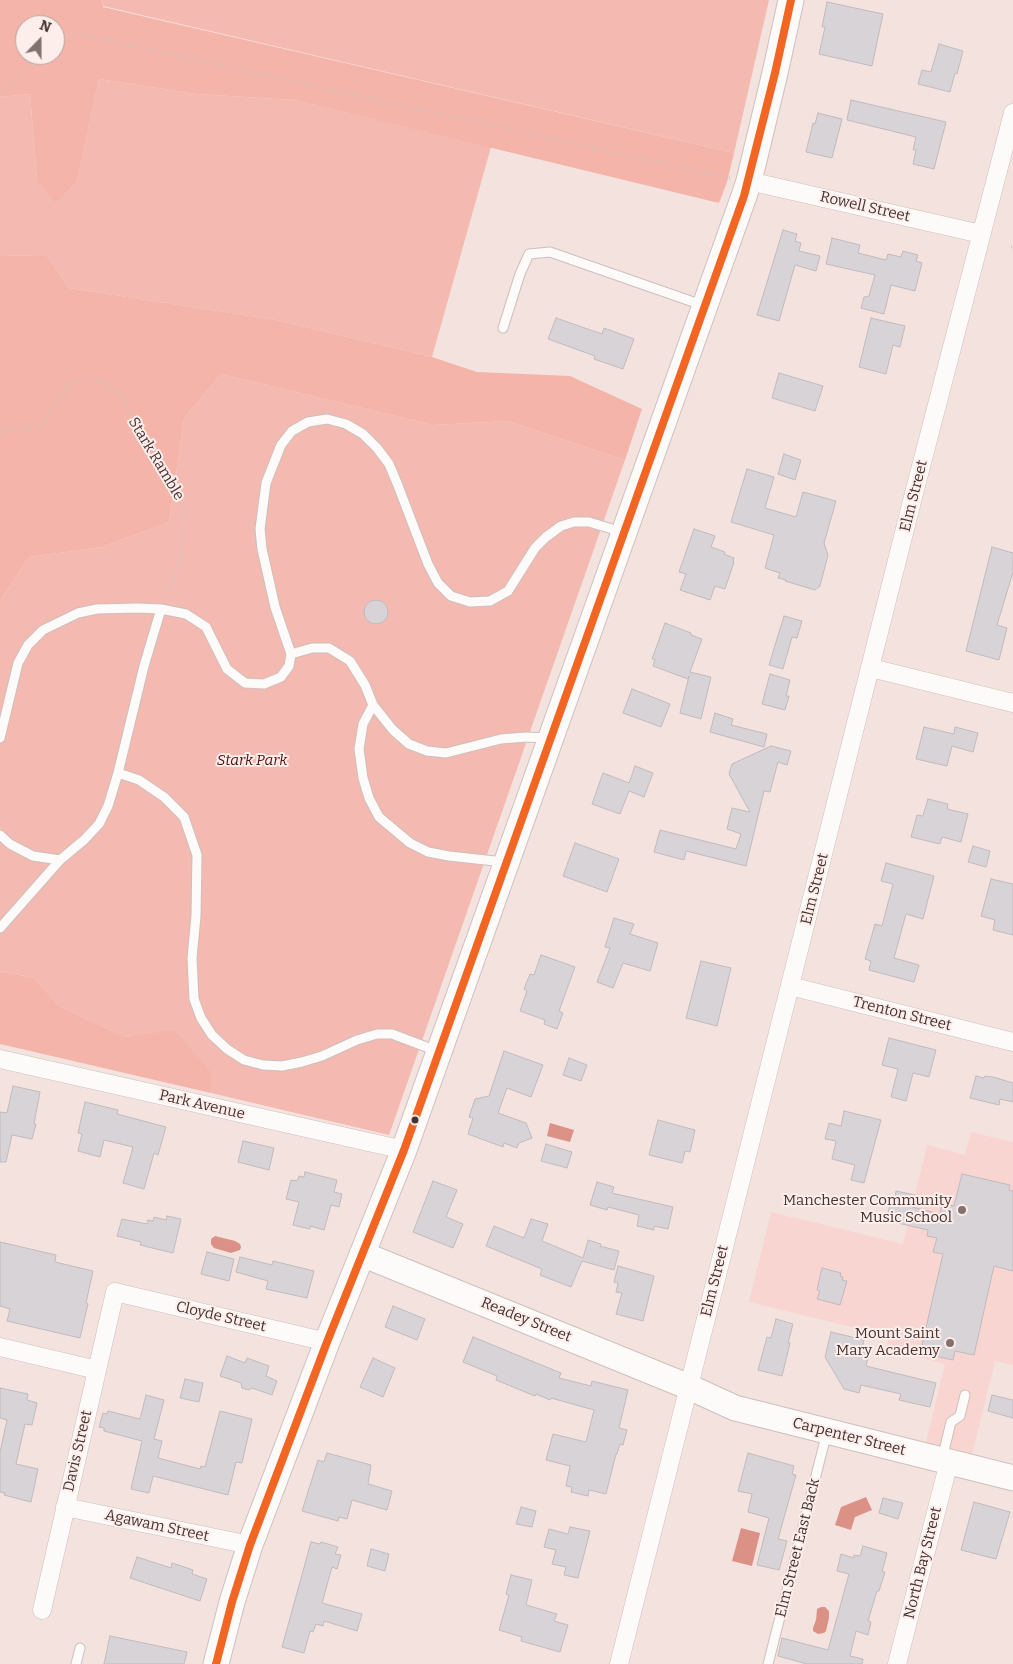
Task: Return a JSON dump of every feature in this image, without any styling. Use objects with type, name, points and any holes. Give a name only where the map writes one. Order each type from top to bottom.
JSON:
[{"type":"street","points":[[216,1664],[232,1602],[250,1545],[327,1342],[404,1150],[705,306],[790,0]]},
{"type":"street","name":"Elm Street","points":[[619,1664],[915,492],[1013,113]]},
{"type":"street","name":"Rowell Street","points":[[741,180],[981,234]]},
{"type":"street","points":[[871,668],[1013,703]]},
{"type":"street","name":"Trenton Street","points":[[790,986],[1013,1042]]},
{"type":"street","name":"Park Avenue","points":[[0,1059],[404,1150]]},
{"type":"street","name":"Readey Street","points":[[362,1254],[689,1387]]},
{"type":"street","name":"Cloyde Street","points":[[115,1292],[327,1342]]},
{"type":"street","name":"Davis Street","points":[[42,1610],[115,1292]]},
{"type":"street","points":[[0,1348],[97,1370]]},
{"type":"street","name":"Carpenter Street","points":[[689,1387],[735,1408],[1013,1478]]},
{"type":"street","name":"North Bay Street","points":[[897,1664],[945,1460]]},
{"type":"street","name":"Agawam Street","points":[[65,1507],[250,1545]]},
{"type":"lane","points":[[503,328],[520,274],[529,254],[550,252],[705,306]]},
{"type":"lane","points":[[0,738],[18,663],[28,645],[42,630],[78,613],[97,609],[138,608],[161,609],[186,614],[206,628],[227,669],[245,683],[264,684],[281,677],[289,666],[291,654],[275,607],[262,549],[260,528],[266,483],[281,445],[292,431],[308,422],[327,419],[346,424],[363,434],[377,448],[389,464],[424,555],[438,583],[452,596],[470,602],[490,601],[508,591],[535,548],[561,526],[574,522],[589,522],[625,533]]},
{"type":"lane","points":[[0,925],[60,860],[84,840],[99,824],[108,806],[118,773],[144,666],[161,609]]},
{"type":"lane","points":[[291,654],[312,648],[329,648],[350,660],[365,685],[373,706],[393,730],[409,744],[427,752],[446,754],[502,739],[526,737],[551,738]]},
{"type":"lane","points":[[373,706],[363,724],[359,749],[363,778],[369,798],[378,817],[410,843],[428,852],[507,862]]},
{"type":"lane","points":[[118,773],[139,780],[164,797],[184,817],[197,855],[196,916],[192,958],[194,999],[201,1018],[212,1035],[226,1049],[244,1060],[263,1065],[282,1066],[322,1056],[377,1034],[392,1034],[439,1052]]},
{"type":"lane","points":[[0,835],[10,844],[33,856],[60,860]]},
{"type":"lane","points":[[945,1460],[951,1422],[960,1416],[965,1395]]},
{"type":"lane","name":"Elm Street East Back","points":[[768,1664],[827,1431]]},
{"type":"lane","points":[[76,1664],[80,1648]]},
{"type":"path","points":[[65,37],[71,32],[741,180]]},
{"type":"path","points":[[0,95],[34,65]]},
{"type":"path","name":"Stark Ramble","points":[[0,432],[41,425],[69,385],[87,377],[105,382],[122,396],[134,427],[153,448],[184,506],[181,555],[161,609]]},
{"type":"shaded area","points":[[0,0],[102,0],[103,7],[734,153],[727,182],[719,203],[294,100],[196,94],[99,79],[77,181],[55,202],[37,180],[30,94],[0,97]]},
{"type":"shaded area","points":[[46,255],[69,288],[276,320],[432,357],[477,372],[570,376],[642,409],[625,460],[508,421],[433,425],[221,374],[184,418],[169,522],[102,547],[29,557],[0,601],[0,256]]},
{"type":"shaded area","points":[[0,971],[34,978],[59,1006],[125,1037],[174,1030],[211,1071],[211,1093],[0,1044]]},
{"type":"shaded area","points":[[550,1123],[574,1130],[570,1142],[547,1136]]},
{"type":"shaded area","name":"Mount Saint Mary Academy","points":[[971,1132],[1013,1142],[1013,1365],[995,1361],[969,1467],[923,1455],[945,1364],[886,1349],[889,1336],[749,1302],[771,1212],[903,1244],[927,1145],[965,1155]]},
{"type":"shaded area","points":[[215,1236],[235,1241],[240,1244],[240,1250],[231,1253],[214,1248],[211,1244],[211,1239]]},
{"type":"shaded area","points":[[866,1497],[872,1510],[855,1517],[851,1530],[835,1525],[841,1507]]},
{"type":"shaded area","points":[[741,1528],[760,1533],[752,1566],[732,1561]]},
{"type":"shaded area","points":[[825,1607],[829,1611],[829,1618],[826,1631],[818,1634],[813,1631],[813,1628],[817,1609]]},
{"type":"green space","points":[[102,0],[769,0],[734,153],[103,6]]},
{"type":"green space","points":[[99,79],[196,94],[294,100],[491,147],[432,357],[276,320],[69,288],[46,255],[0,256],[0,97],[30,94],[37,180],[77,181]]},
{"type":"green space","name":"Stark Park","points":[[221,374],[433,425],[508,421],[625,460],[389,1135],[211,1093],[211,1071],[174,1031],[125,1037],[59,1006],[34,978],[0,971],[0,601],[29,557],[102,547],[169,522],[184,418]]},
{"type":"building","points":[[827,2],[883,14],[872,66],[819,54],[825,27],[822,27]]},
{"type":"building","points":[[939,44],[963,51],[950,92],[918,84],[922,70],[931,72]]},
{"type":"building","points":[[851,100],[946,122],[934,169],[913,164],[916,150],[913,150],[916,137],[847,120]]},
{"type":"building","points":[[818,113],[842,119],[832,158],[806,152],[813,123],[815,124]]},
{"type":"building","points":[[783,230],[797,234],[795,241],[801,243],[799,251],[820,256],[816,271],[795,265],[779,321],[757,315]]},
{"type":"building","points":[[832,238],[860,245],[858,253],[886,260],[888,254],[901,257],[903,251],[918,255],[916,261],[922,263],[915,291],[891,285],[884,314],[861,308],[864,297],[869,296],[875,275],[826,264]]},
{"type":"building","points":[[556,318],[602,334],[604,328],[634,339],[623,369],[594,359],[595,356],[548,339]]},
{"type":"building","points":[[871,318],[905,326],[900,347],[893,345],[886,374],[859,367]]},
{"type":"building","points":[[779,373],[823,386],[815,411],[772,398]]},
{"type":"building","points":[[784,454],[801,460],[795,480],[778,474]]},
{"type":"building","points":[[747,469],[774,477],[765,508],[796,517],[803,492],[836,501],[824,543],[828,555],[820,586],[815,590],[778,578],[780,573],[765,568],[774,535],[731,522]]},
{"type":"building","points":[[694,529],[715,536],[711,547],[725,552],[724,554],[734,558],[725,589],[715,586],[710,600],[680,590],[686,574],[679,572]]},
{"type":"building","points":[[992,547],[1013,553],[1013,572],[997,625],[1007,628],[999,660],[966,651]]},
{"type":"building","points":[[376,600],[381,601],[387,607],[387,617],[381,623],[376,624],[371,623],[365,617],[364,612],[365,607],[371,601]]},
{"type":"building","points":[[784,616],[802,621],[797,638],[792,637],[783,669],[769,665]]},
{"type":"building","points":[[665,623],[702,639],[690,672],[711,677],[701,719],[680,713],[689,676],[688,679],[653,666],[655,659],[652,659]]},
{"type":"building","points":[[770,674],[790,680],[786,696],[789,696],[785,710],[762,704]]},
{"type":"building","points":[[632,689],[670,704],[661,727],[623,713]]},
{"type":"building","points":[[715,713],[733,719],[731,725],[767,734],[764,747],[710,732]]},
{"type":"building","points":[[924,727],[954,734],[955,727],[978,733],[973,752],[952,746],[947,766],[916,759]]},
{"type":"building","points":[[771,746],[791,751],[787,765],[778,762],[770,792],[764,791],[746,866],[686,851],[684,860],[654,852],[660,830],[736,849],[741,834],[727,829],[732,808],[750,812],[729,774],[732,764]]},
{"type":"building","points":[[635,766],[653,773],[644,797],[629,791],[620,814],[592,804],[603,773],[629,783]]},
{"type":"building","points":[[928,799],[948,804],[947,809],[968,814],[961,842],[942,837],[940,844],[911,837],[917,815],[923,816]]},
{"type":"building","points":[[575,843],[619,859],[607,892],[563,876]]},
{"type":"building","points":[[973,846],[990,851],[986,867],[968,862]]},
{"type":"building","points":[[886,863],[934,876],[923,919],[906,914],[894,958],[919,965],[914,982],[869,970],[871,961],[865,959],[875,924],[882,926],[893,884],[881,881]]},
{"type":"building","points":[[991,879],[1013,884],[1013,935],[993,930],[995,920],[981,916]]},
{"type":"building","points":[[614,918],[634,924],[630,934],[658,943],[650,971],[623,963],[613,988],[597,982],[610,948],[605,947]]},
{"type":"building","points":[[541,955],[575,967],[559,1011],[563,1013],[557,1029],[544,1024],[545,1020],[520,1011],[527,991],[524,989],[530,974],[534,975]]},
{"type":"building","points":[[701,961],[731,968],[717,1026],[686,1018]]},
{"type":"building","points":[[889,1038],[936,1050],[929,1077],[913,1073],[906,1101],[891,1097],[898,1069],[882,1065]]},
{"type":"building","points":[[504,1051],[543,1065],[531,1097],[507,1088],[498,1113],[526,1123],[532,1138],[519,1143],[517,1148],[504,1143],[503,1147],[468,1134],[473,1118],[469,1117],[475,1099],[489,1096]]},
{"type":"building","points":[[569,1058],[587,1065],[581,1081],[563,1075]]},
{"type":"building","points":[[976,1076],[984,1078],[985,1076],[993,1077],[1013,1083],[1013,1102],[1000,1099],[999,1105],[970,1098]]},
{"type":"building","points":[[13,1086],[40,1092],[34,1124],[36,1124],[32,1139],[12,1135],[6,1162],[0,1162],[0,1112],[7,1113]]},
{"type":"building","points":[[85,1102],[118,1110],[117,1114],[166,1127],[158,1155],[154,1153],[144,1189],[123,1183],[133,1147],[104,1140],[100,1157],[78,1151],[82,1134],[78,1133]]},
{"type":"building","points":[[844,1111],[881,1120],[864,1183],[851,1180],[855,1165],[832,1159],[836,1141],[825,1139],[829,1123],[841,1126]]},
{"type":"building","points":[[658,1120],[695,1130],[690,1152],[685,1151],[682,1163],[649,1155]]},
{"type":"building","points":[[243,1141],[274,1148],[269,1170],[238,1162]]},
{"type":"building","points":[[546,1144],[572,1152],[567,1168],[541,1161]]},
{"type":"building","points":[[305,1172],[337,1180],[334,1192],[342,1194],[339,1207],[331,1205],[324,1230],[310,1226],[310,1229],[293,1225],[299,1202],[286,1199],[291,1180],[297,1181],[299,1176],[304,1177]]},
{"type":"building","points":[[962,1174],[1010,1185],[1009,1190],[1013,1191],[1013,1271],[994,1266],[974,1355],[955,1351],[953,1360],[931,1355],[933,1348],[922,1345],[943,1254],[933,1252],[937,1238],[927,1236],[928,1230],[889,1221],[891,1213],[888,1213],[892,1197],[895,1198],[896,1191],[915,1195],[912,1207],[940,1214],[942,1204],[954,1206]]},
{"type":"building","points":[[433,1181],[457,1190],[446,1217],[463,1224],[453,1248],[413,1232]]},
{"type":"building","points":[[597,1182],[614,1187],[612,1193],[673,1207],[668,1229],[654,1226],[654,1230],[637,1226],[639,1215],[608,1207],[607,1210],[590,1205]]},
{"type":"building","points":[[167,1216],[181,1219],[173,1253],[140,1245],[141,1242],[117,1236],[122,1219],[147,1224],[148,1220],[153,1221],[154,1217],[166,1220]]},
{"type":"building","points":[[531,1219],[548,1224],[542,1241],[583,1258],[588,1240],[601,1244],[600,1246],[619,1251],[614,1270],[582,1261],[571,1287],[540,1275],[542,1269],[486,1246],[494,1226],[524,1238]]},
{"type":"building","points":[[0,1242],[56,1255],[55,1262],[93,1271],[80,1338],[7,1321],[10,1309],[0,1306]]},
{"type":"building","points":[[207,1252],[234,1259],[229,1281],[201,1274]]},
{"type":"building","points":[[240,1257],[272,1265],[273,1261],[314,1271],[307,1298],[266,1289],[268,1281],[236,1272]]},
{"type":"building","points":[[618,1266],[654,1276],[643,1321],[616,1314],[622,1293],[616,1292],[618,1283],[614,1282]]},
{"type":"building","points":[[822,1268],[841,1273],[842,1280],[847,1281],[840,1305],[817,1299],[820,1291],[817,1290]]},
{"type":"building","points":[[393,1306],[425,1319],[417,1340],[385,1327]]},
{"type":"building","points":[[776,1319],[793,1324],[782,1376],[758,1370],[767,1337],[771,1338]]},
{"type":"building","points":[[831,1332],[864,1340],[861,1352],[869,1354],[866,1366],[936,1383],[930,1407],[899,1400],[901,1394],[861,1385],[859,1393],[844,1389],[825,1357]]},
{"type":"building","points":[[473,1337],[561,1373],[559,1378],[591,1386],[592,1381],[628,1390],[619,1428],[627,1430],[623,1445],[620,1444],[616,1454],[606,1494],[589,1490],[588,1496],[571,1492],[572,1487],[566,1486],[570,1466],[546,1460],[553,1434],[586,1442],[594,1410],[551,1398],[550,1400],[536,1394],[535,1396],[496,1380],[497,1376],[463,1362]]},
{"type":"building","points":[[227,1356],[245,1363],[247,1358],[269,1366],[266,1376],[277,1381],[272,1395],[252,1388],[249,1390],[242,1388],[241,1383],[220,1376]]},
{"type":"building","points":[[373,1358],[395,1368],[383,1397],[360,1387]]},
{"type":"building","points":[[185,1379],[203,1383],[199,1402],[180,1398]]},
{"type":"building","points":[[0,1388],[28,1394],[27,1400],[37,1403],[32,1425],[25,1424],[16,1464],[38,1469],[31,1502],[4,1495],[5,1493],[0,1492],[0,1452],[7,1420],[0,1418]]},
{"type":"building","points":[[146,1395],[164,1400],[154,1439],[162,1441],[158,1458],[200,1469],[201,1466],[205,1467],[220,1411],[252,1419],[242,1463],[236,1462],[228,1495],[153,1476],[149,1493],[131,1489],[142,1441],[104,1431],[104,1428],[99,1427],[103,1413],[107,1414],[108,1411],[140,1419]]},
{"type":"building","points":[[992,1395],[1013,1400],[1013,1418],[988,1411]]},
{"type":"building","points":[[327,1453],[371,1465],[368,1484],[392,1491],[387,1510],[352,1500],[347,1519],[339,1517],[338,1521],[302,1511],[318,1460],[324,1462]]},
{"type":"building","points":[[748,1453],[794,1466],[792,1474],[796,1475],[778,1539],[787,1541],[779,1570],[757,1565],[769,1518],[748,1512],[752,1494],[738,1491]]},
{"type":"building","points":[[883,1498],[903,1503],[898,1519],[879,1513]]},
{"type":"building","points":[[974,1502],[1010,1512],[996,1559],[961,1550]]},
{"type":"building","points":[[521,1507],[536,1511],[532,1527],[516,1524]]},
{"type":"building","points":[[570,1527],[590,1531],[578,1578],[564,1575],[566,1567],[552,1564],[556,1550],[544,1547],[549,1529],[568,1534]]},
{"type":"building","points":[[311,1542],[320,1544],[321,1542],[338,1547],[335,1554],[341,1555],[337,1569],[332,1567],[322,1603],[362,1614],[357,1631],[324,1621],[323,1626],[316,1624],[313,1632],[310,1631],[304,1653],[282,1647]]},
{"type":"building","points":[[863,1546],[887,1553],[882,1572],[885,1572],[868,1621],[871,1622],[868,1635],[856,1631],[850,1656],[863,1659],[862,1664],[807,1664],[778,1656],[782,1638],[828,1650],[849,1574],[837,1571],[841,1554],[854,1558],[854,1555],[860,1556]]},
{"type":"building","points":[[371,1549],[389,1554],[385,1571],[367,1566]]},
{"type":"building","points":[[137,1557],[171,1568],[172,1563],[193,1570],[192,1574],[207,1579],[200,1601],[130,1578]]},
{"type":"building","points":[[511,1575],[532,1580],[526,1605],[557,1614],[554,1621],[568,1625],[560,1652],[521,1641],[522,1637],[499,1630],[509,1595],[506,1594]]},
{"type":"building","points":[[110,1636],[187,1652],[184,1664],[104,1664]]},
{"type":"transit line","points":[[216,1664],[232,1602],[250,1545],[327,1342],[404,1150],[744,196],[791,0]]},
{"type":"place","name":"Manchester Community Music School","points":[[962,1210]]},
{"type":"place","name":"Mount Saint Mary Academy","points":[[950,1343]]}]
